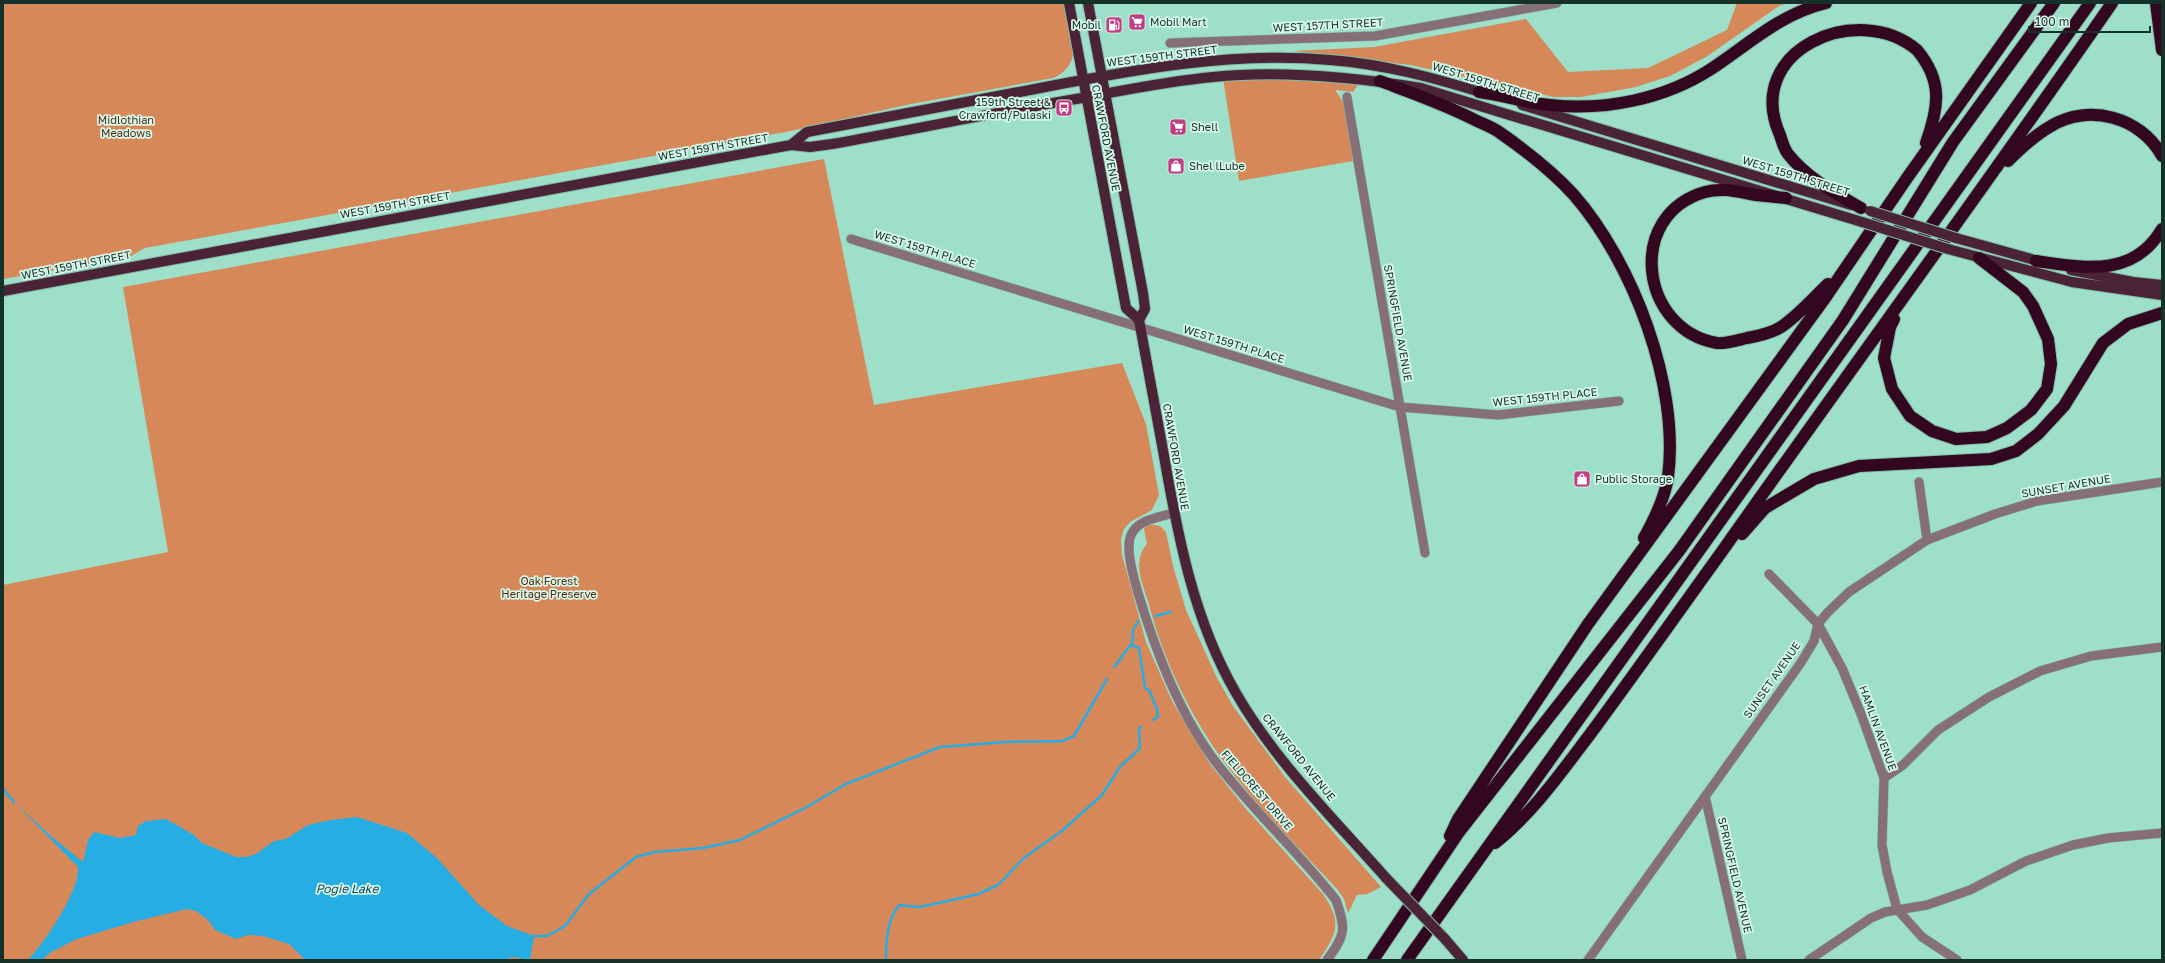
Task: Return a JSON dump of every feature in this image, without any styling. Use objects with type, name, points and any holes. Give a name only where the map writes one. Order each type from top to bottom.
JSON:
[{"type":"highway","points":[[1479,92],[1505,95],[1549,105],[1576,106],[1620,104],[1670,90],[1685,83],[1710,70],[1778,22],[1800,11],[1826,3]]},
{"type":"highway","points":[[1433,872],[1458,819],[1611,594],[1822,301],[2031,3]]},
{"type":"highway","points":[[1373,960],[1459,832],[1684,544],[1843,320],[1953,142],[2054,3]]},
{"type":"highway","points":[[1407,960],[2090,3]]},
{"type":"highway","points":[[1483,852],[1514,828],[1571,760],[1698,585],[1837,388],[1917,280],[2112,3]]},
{"type":"highway","points":[[2156,3],[2162,50]]},
{"type":"highway","points":[[1865,210],[1818,183],[1788,153],[1776,126],[1773,112],[1774,83],[1787,55],[1808,35],[1837,22],[1866,20],[1894,29],[1910,41],[1928,63],[1938,92],[1935,119],[1921,158]]},
{"type":"highway","points":[[1380,81],[1443,104],[1498,131],[1535,160],[1573,194],[1607,241],[1631,287],[1666,392],[1671,435],[1668,478],[1656,518],[1611,594]]},
{"type":"highway","points":[[1985,184],[2023,146],[2050,126],[2079,116],[2106,116],[2133,125],[2147,136],[2162,156]]},
{"type":"highway","points":[[1786,198],[1754,195],[1731,189],[1718,190],[1695,196],[1669,214],[1662,223],[1652,247],[1652,271],[1658,296],[1673,320],[1692,336],[1718,343],[1758,336],[1780,328],[1847,264]]},
{"type":"highway","points":[[2036,261],[2080,267],[2105,267],[2116,265],[2140,254],[2154,240],[2162,229]]},
{"type":"highway","points":[[1917,280],[1890,327],[1884,358],[1892,389],[1910,416],[1932,431],[1956,439],[1987,437],[2007,428],[2031,410],[2047,389],[2050,364],[2048,339],[2033,306],[2023,292],[1978,258]]},
{"type":"highway","points":[[1698,585],[1765,508],[1814,479],[1859,466],[1991,459],[2016,451],[2038,434],[2064,406],[2103,343],[2128,324],[2162,313]]},
{"type":"main road","name":"CRAWFORD AVENUE","points":[[1069,3],[1126,308],[1140,324],[1174,513],[1190,579],[1212,643],[1236,692],[1270,744],[1386,878],[1445,939],[1463,960]]},
{"type":"main road","name":"CRAWFORD AVENUE","points":[[1088,3],[1146,309],[1140,324]]},
{"type":"main road","name":"WEST 159TH STREET","points":[[791,145],[807,132],[1102,75],[1203,61],[1291,58],[1330,60],[1374,65],[1421,75],[2036,261],[2094,275],[2162,284]]},
{"type":"main road","name":"WEST 159TH STREET","points":[[3,291],[791,145],[810,147],[832,144],[1106,93],[1221,76],[1266,74],[1324,76],[1380,81],[1421,88],[1452,96],[1978,258],[2072,282],[2162,295]]},
{"type":"street","name":"WEST 157TH STREET","points":[[1170,43],[1374,36],[1557,3]]},
{"type":"street","name":"SPRINGFIELD AVENUE","points":[[1347,97],[1425,553]]},
{"type":"street","name":"WEST 159TH PLACE","points":[[851,239],[1140,324],[1400,407],[1498,415],[1619,401]]},
{"type":"street","points":[[1919,482],[1927,540]]},
{"type":"street","name":"SUNSET AVENUE","points":[[1588,960],[1800,664],[1814,641],[1818,624],[1849,592],[1927,540],[1995,514],[2037,501],[2162,482]]},
{"type":"street","name":"FIELDCREST DRIVE","points":[[1174,513],[1143,522],[1131,534],[1129,550],[1132,572],[1152,639],[1174,691],[1218,764],[1336,900],[1344,927],[1340,942],[1328,960]]},
{"type":"street","name":"HAMLIN AVENUE","points":[[1769,574],[1818,624],[1842,668],[1861,714],[1884,778],[1882,845],[1886,872],[1897,910],[1922,937],[1957,960]]},
{"type":"street","points":[[1884,778],[1904,764],[1938,730],[1989,697],[2040,672],[2091,656],[2162,647]]},
{"type":"street","name":"SPRINGFIELD AVENUE","points":[[1705,796],[1742,960]]},
{"type":"street","points":[[1809,960],[1871,918],[1897,910],[1927,906],[1970,890],[2026,861],[2073,845],[2108,838],[2162,833]]},
{"type":"green space","name":"Midlothian Meadows","points":[[3,3],[1066,3],[1074,46],[1070,64],[1063,72],[1053,78],[906,105],[791,131],[145,248],[129,257],[3,279]]},
{"type":"green space","points":[[1737,3],[1787,3],[1779,6],[1706,57],[1670,76],[1636,87],[1581,97],[1554,97],[1411,65],[1293,51],[1374,47],[1526,19],[1568,72],[1648,68],[1727,30]]},
{"type":"green space","points":[[1223,78],[1266,78],[1360,82],[1353,92],[1335,90],[1344,103],[1353,161],[1239,181]]},
{"type":"green space","name":"Oak Forest Heritage Preserve","points":[[824,159],[874,405],[1122,363],[1146,424],[1159,495],[1152,510],[1130,522],[1124,529],[1121,539],[1122,555],[1146,642],[1172,701],[1210,764],[1246,809],[1323,894],[1329,904],[1335,920],[1334,935],[1319,960],[3,960],[3,585],[168,552],[123,287]]},
{"type":"green space","points":[[1147,524],[1160,526],[1166,532],[1173,566],[1186,610],[1217,678],[1233,706],[1285,777],[1381,887],[1367,894],[1357,895],[1348,913],[1344,899],[1337,889],[1240,783],[1202,729],[1190,708],[1170,667],[1154,623],[1141,579],[1139,564],[1142,551],[1147,544],[1144,529]]},
{"type":"water","name":"Pogie Lake","points":[[14,802],[51,836],[83,862],[88,840],[94,832],[120,838],[136,835],[138,826],[146,821],[166,819],[194,835],[202,843],[236,857],[246,857],[256,854],[274,841],[286,839],[308,825],[330,820],[357,817],[407,833],[437,858],[479,905],[507,926],[534,936],[530,960],[512,957],[506,960],[305,960],[289,944],[263,936],[248,935],[236,939],[215,930],[208,920],[196,911],[187,909],[137,921],[77,939],[51,952],[42,960],[28,960],[43,942],[60,916],[73,889],[77,877],[78,867]]},
{"type":"waterway","points":[[1155,616],[1171,612]]},
{"type":"waterway","points":[[1114,667],[1132,644],[1133,630],[1138,621]]},
{"type":"waterway","points":[[1132,644],[1133,646],[1139,648],[1145,688],[1149,690],[1157,709],[1158,717],[1153,720]]},
{"type":"waterway","points":[[534,936],[547,936],[565,926],[589,894],[636,857],[655,852],[703,848],[740,840],[805,808],[846,784],[940,747],[1006,742],[1063,741],[1074,736],[1107,679]]},
{"type":"waterway","points":[[886,960],[887,938],[890,924],[899,905],[919,907],[939,903],[978,894],[998,885],[1024,858],[1063,830],[1102,795],[1120,767],[1140,748],[1139,729],[1141,727]]},
{"type":"waterway","points":[[3,789],[14,802]]},
{"type":"place","name":"Mobil Mart","points":[[1137,22]]},
{"type":"place","name":"Mobil","points":[[1114,25]]},
{"type":"place","name":"159th Street & Crawford/Pulaski","points":[[1064,108]]},
{"type":"place","name":"Shell","points":[[1178,127]]},
{"type":"place","name":"Shel lLube","points":[[1176,166]]},
{"type":"place","name":"Public Storage","points":[[1582,479]]}]
